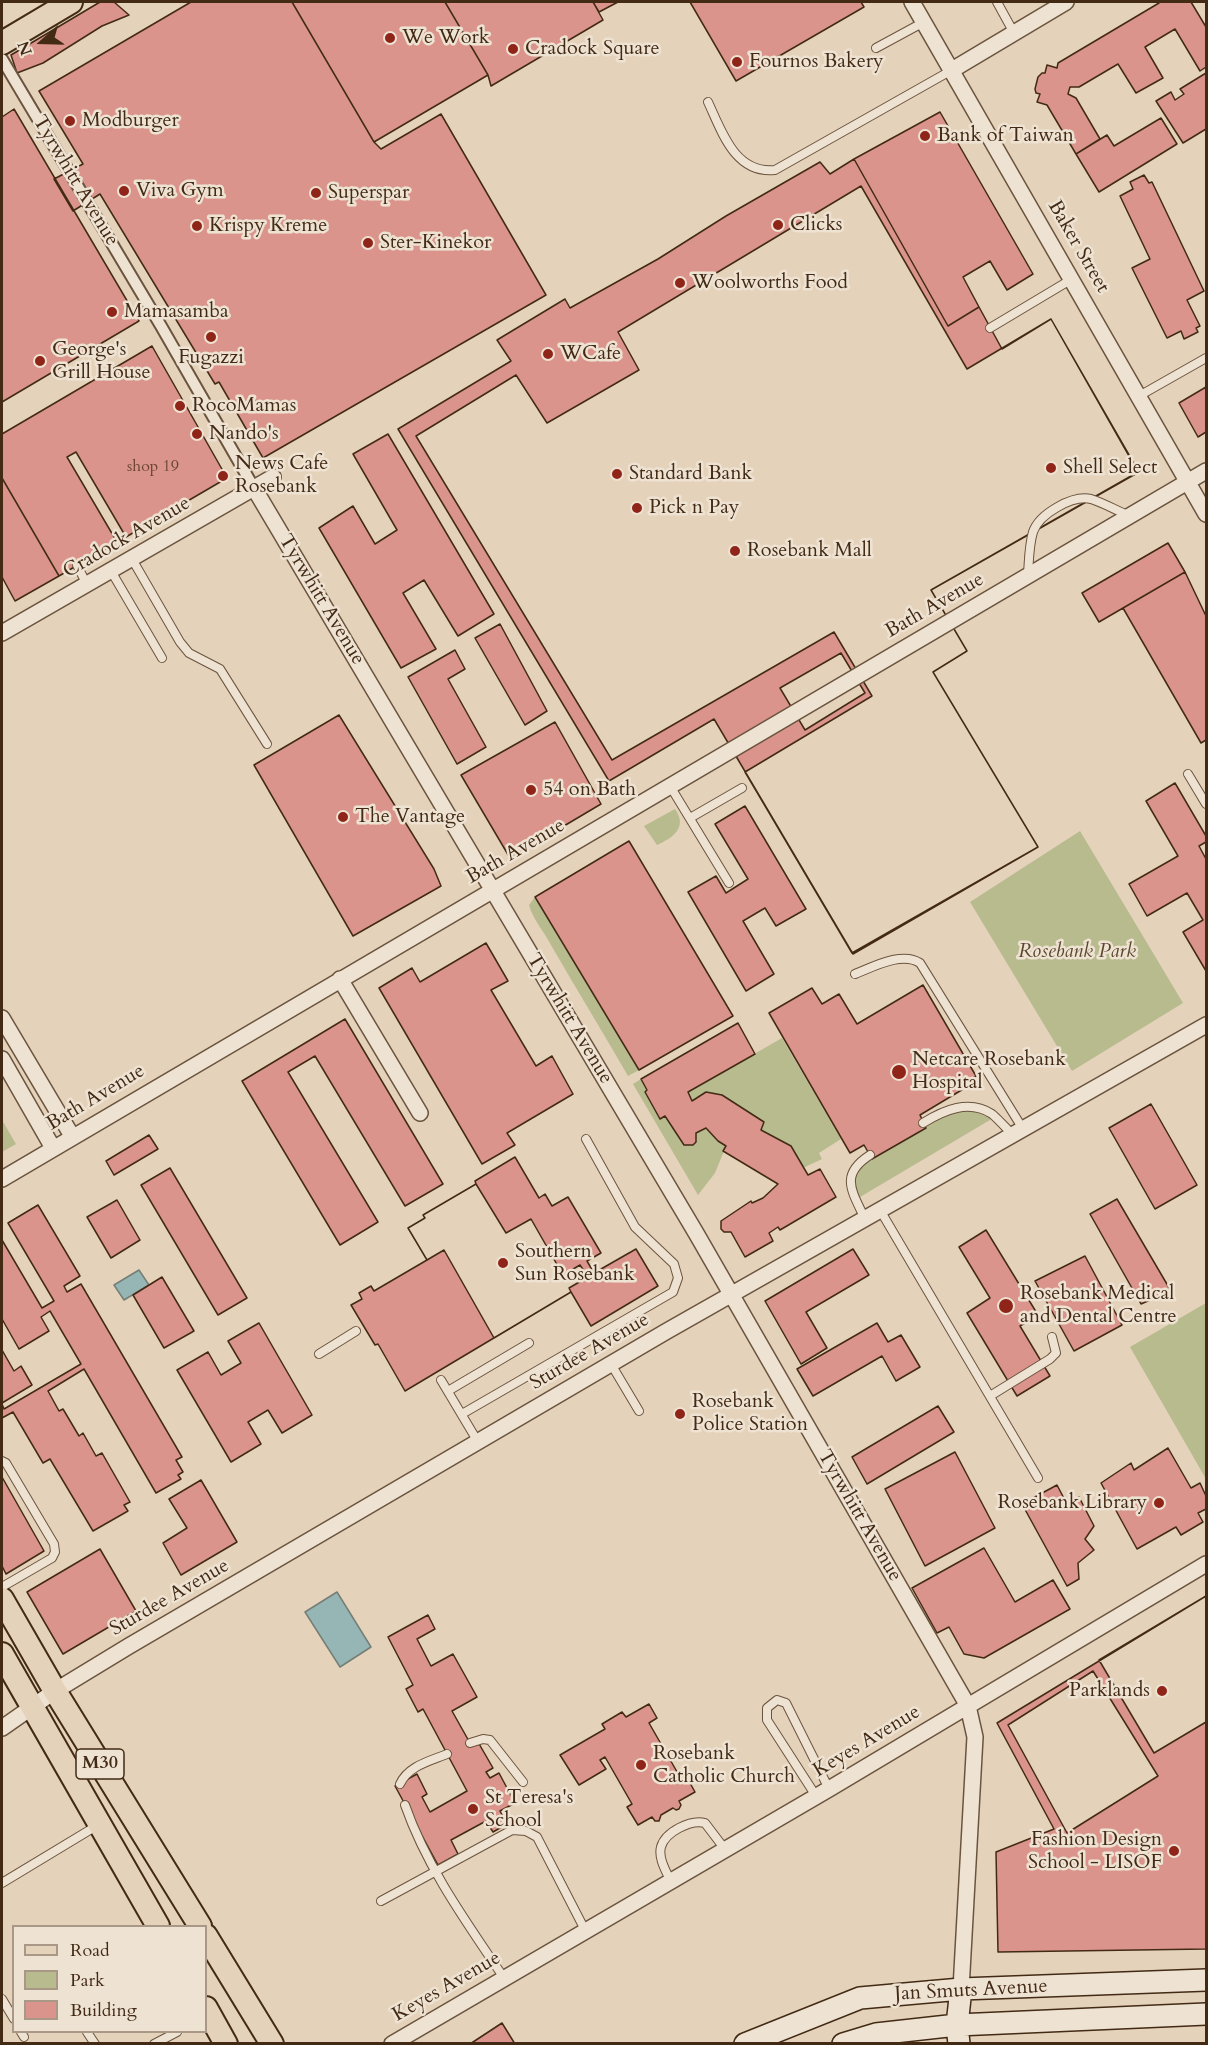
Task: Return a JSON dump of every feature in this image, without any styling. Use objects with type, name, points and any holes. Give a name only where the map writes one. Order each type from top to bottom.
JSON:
[{"type":"main road","points":[[7,34],[71,2]]},
{"type":"main road","name":"M30","points":[[2,1599],[55,1692],[199,1925]]},
{"type":"main road","name":"M30","points":[[2,1654],[157,1925]]},
{"type":"main road","points":[[207,1938],[272,2043]]},
{"type":"main road","name":"Jan Smuts Avenue","points":[[745,2043],[860,1998],[961,1989],[1206,1980]]},
{"type":"main road","name":"Tyrwhitt Avenue","points":[[958,2034],[961,1989]]},
{"type":"main road","points":[[207,2013],[226,2043]]},
{"type":"main road","name":"Jan Smuts Avenue","points":[[843,2043],[876,2034],[958,2034],[1206,2014]]},
{"type":"street","name":"Baker Street","points":[[912,2],[1206,514]]},
{"type":"street","points":[[952,70],[1066,2]]},
{"type":"street","name":"Tyrwhitt Avenue","points":[[2,58],[732,1294],[968,1706],[975,1737],[961,1989]]},
{"type":"street","name":"Bath Avenue","points":[[2,1179],[1206,471]]},
{"type":"street","name":"Cradock Avenue","points":[[2,633],[273,477]]},
{"type":"street","points":[[340,979],[420,1113]]},
{"type":"street","points":[[2,1018],[72,1136]]},
{"type":"street","name":"Sturdee Avenue","points":[[2,1728],[55,1692],[611,1364],[1206,1025]]},
{"type":"street","points":[[2,1059],[53,1148]]},
{"type":"street","name":"Keyes Avenue","points":[[392,2043],[822,1793],[1206,1564]]},
{"type":"lane","points":[[997,2],[1014,33]]},
{"type":"lane","points":[[876,48],[924,22]]},
{"type":"lane","points":[[708,102],[728,144],[736,155],[754,168],[765,171],[775,170],[952,70]]},
{"type":"lane","points":[[990,328],[1072,279]]},
{"type":"lane","points":[[1139,396],[1206,358]]},
{"type":"lane","points":[[1027,576],[1033,532],[1039,521],[1058,507],[1081,499],[1089,499],[1130,516]]},
{"type":"lane","points":[[132,559],[180,642],[189,653],[220,669],[267,744]]},
{"type":"lane","points":[[77,565],[87,585]]},
{"type":"lane","points":[[111,571],[162,658]]},
{"type":"lane","points":[[1188,774],[1206,804]]},
{"type":"lane","points":[[670,786],[729,883]]},
{"type":"lane","points":[[690,818],[742,788]]},
{"type":"lane","points":[[855,974],[900,959],[915,960],[920,963],[1018,1132]]},
{"type":"lane","points":[[923,1123],[948,1110],[967,1106],[992,1115],[1018,1132]]},
{"type":"lane","points":[[462,1414],[674,1292],[678,1278],[674,1264],[635,1227],[586,1139]]},
{"type":"lane","points":[[865,1219],[850,1178],[858,1162],[870,1155]]},
{"type":"lane","points":[[880,1210],[1038,1478]]},
{"type":"lane","points":[[319,1354],[356,1331]]},
{"type":"lane","points":[[990,1396],[1050,1359],[1056,1353],[1052,1337]]},
{"type":"lane","points":[[448,1391],[529,1343]]},
{"type":"lane","points":[[611,1364],[639,1411]]},
{"type":"lane","points":[[441,1380],[478,1442]]},
{"type":"lane","points":[[2,1461],[6,1463],[54,1544],[55,1552],[51,1558],[2,1587]]},
{"type":"lane","points":[[777,1700],[786,1703],[822,1793],[767,1720],[766,1708],[777,1700]]},
{"type":"lane","points":[[470,1743],[483,1739],[490,1740],[522,1782]]},
{"type":"lane","points":[[400,1784],[404,1776],[416,1767],[447,1754]]},
{"type":"lane","points":[[405,1805],[411,1825],[434,1871],[504,1978]]},
{"type":"lane","points":[[670,1880],[661,1857],[661,1847],[664,1840],[676,1830],[690,1822],[705,1822],[724,1848]]},
{"type":"lane","points":[[2,1883],[99,1824]]},
{"type":"lane","points":[[381,1901],[512,1830],[526,1831],[537,1837],[585,1930]]},
{"type":"lane","points":[[2,1999],[12,2016]]},
{"type":"lane","points":[[154,2043],[173,2033]]},
{"type":"green space","points":[[675,809],[680,821],[677,831],[657,845],[644,826]]},
{"type":"green space","name":"Rosebank Park","points":[[1080,831],[1183,1003],[1072,1071],[970,902]]},
{"type":"green space","points":[[535,897],[639,1070],[628,1076],[533,916],[529,905]]},
{"type":"green space","points":[[782,1038],[841,1139],[819,1153],[822,1159],[803,1168],[791,1146],[761,1130],[764,1122],[722,1095],[706,1092],[692,1101],[688,1092]]},
{"type":"green space","points":[[641,1079],[647,1090],[645,1092],[660,1118],[665,1116],[684,1145],[693,1145],[696,1142],[696,1133],[706,1128],[717,1141],[726,1146],[715,1173],[698,1195],[633,1084]]},
{"type":"green space","points":[[959,1107],[992,1115],[990,1120],[860,1197],[852,1188],[853,1169],[870,1155],[873,1159],[926,1128],[923,1123]]},
{"type":"green space","points":[[2,1120],[16,1144],[2,1152]]},
{"type":"green space","points":[[1206,1303],[1206,1479],[1130,1347]]},
{"type":"water","points":[[139,1270],[149,1285],[124,1300],[114,1285]]},
{"type":"water","points":[[337,1592],[371,1647],[340,1667],[305,1612]]},
{"type":"building","points":[[100,2],[114,2],[129,15],[102,26],[43,63],[17,73],[11,55]]},
{"type":"building","points":[[191,2],[292,2],[374,142],[381,149],[441,114],[546,295],[263,458],[219,382],[215,384],[100,194],[73,211],[54,179],[83,164],[39,91]]},
{"type":"building","name":"We Work","points":[[292,2],[445,2],[488,75],[374,142]]},
{"type":"building","name":"Cradock Square","points":[[445,2],[593,2],[603,20],[491,86],[488,75]]},
{"type":"building","points":[[593,2],[618,2],[599,12]]},
{"type":"building","points":[[690,2],[861,2],[864,7],[736,81]]},
{"type":"building","points":[[1158,2],[1191,2],[1206,27],[1206,67],[1200,71],[1175,29],[1145,47],[1163,78],[1136,93],[1118,64],[1079,87],[1070,87],[1068,94],[1076,98],[1100,139],[1076,154],[1047,105],[1037,102],[1040,94],[1036,93],[1035,89],[1038,77],[1045,73],[1047,65],[1057,68],[1058,63]]},
{"type":"building","points":[[1206,73],[1206,129],[1183,143],[1156,101],[1171,92],[1175,100],[1184,94],[1180,89]]},
{"type":"building","points":[[14,109],[139,321],[2,402],[2,117]]},
{"type":"building","points":[[940,112],[1033,274],[1007,290],[990,261],[963,277],[979,307],[948,326],[854,159]]},
{"type":"building","points":[[1161,118],[1177,144],[1099,192],[1076,154],[1107,135],[1114,146]]},
{"type":"building","name":"Rosebank Mall","points":[[854,159],[948,326],[979,307],[1002,349],[1051,319],[1139,472],[931,590],[967,651],[933,672],[1038,847],[853,954],[714,719],[609,781],[398,429],[511,361],[497,340],[565,299],[570,308],[658,259],[726,216],[820,162],[830,174]]},
{"type":"building","points":[[1144,175],[1149,183],[1152,182],[1204,291],[1187,300],[1200,326],[1196,328],[1198,332],[1184,339],[1181,331],[1167,338],[1132,268],[1150,259],[1120,196],[1133,189],[1130,182]]},
{"type":"building","name":"Rosebank Mall","points":[[861,186],[967,369],[1051,319],[1138,472],[931,590],[967,651],[933,672],[1038,847],[852,953],[745,772],[872,696],[834,632],[612,760],[416,436],[516,375],[547,423],[639,370],[618,332]]},
{"type":"building","points":[[152,346],[227,478],[126,537],[76,452],[67,457],[117,542],[59,576],[2,478],[2,434]]},
{"type":"building","points":[[1206,387],[1206,432],[1198,437],[1179,403]]},
{"type":"building","points":[[388,434],[494,614],[458,636],[424,580],[403,593],[436,649],[401,668],[319,528],[353,506],[375,544],[397,530],[353,454]]},
{"type":"building","points":[[2,478],[59,576],[15,601],[2,577]]},
{"type":"building","points":[[1168,543],[1185,572],[1099,622],[1082,593]]},
{"type":"building","points":[[1185,572],[1206,616],[1206,740],[1201,743],[1123,608]]},
{"type":"building","points":[[500,624],[547,711],[525,725],[475,638]]},
{"type":"building","points":[[455,650],[465,669],[448,679],[486,747],[457,764],[408,677]]},
{"type":"building","points":[[841,653],[865,693],[805,730],[780,688]]},
{"type":"building","name":"The Vantage","points":[[339,715],[434,869],[441,886],[353,936],[254,765]]},
{"type":"building","name":"54 on Bath","points":[[555,722],[601,804],[510,858],[461,775]]},
{"type":"building","points":[[1175,783],[1206,836],[1206,842],[1199,846],[1206,859],[1206,971],[1183,932],[1203,920],[1187,893],[1147,916],[1129,884],[1178,856],[1146,801]]},
{"type":"building","points":[[745,806],[806,909],[776,926],[765,908],[743,921],[774,974],[746,991],[688,892],[716,876],[726,893],[748,879],[715,824]]},
{"type":"building","points":[[629,841],[733,1016],[639,1070],[535,897]]},
{"type":"building","points":[[486,943],[508,981],[491,990],[536,1066],[552,1056],[573,1094],[507,1133],[515,1145],[482,1164],[379,988],[412,968],[420,982]]},
{"type":"building","points":[[923,985],[976,1076],[968,1081],[970,1085],[920,1115],[926,1128],[872,1159],[864,1145],[850,1153],[769,1013],[812,988],[822,1004],[839,994],[857,1024]]},
{"type":"building","points":[[345,1019],[443,1184],[405,1206],[315,1056],[288,1072],[378,1222],[340,1245],[242,1081]]},
{"type":"building","points":[[738,1023],[755,1054],[688,1092],[692,1101],[706,1092],[722,1095],[764,1122],[761,1130],[791,1146],[808,1175],[820,1169],[836,1197],[780,1230],[778,1227],[769,1233],[773,1241],[745,1257],[731,1232],[724,1232],[721,1229],[721,1221],[751,1201],[752,1203],[763,1198],[778,1184],[723,1151],[726,1146],[706,1128],[696,1133],[696,1142],[693,1145],[684,1145],[665,1116],[660,1119],[645,1092],[647,1090],[641,1079]]},
{"type":"building","points":[[1151,1104],[1197,1185],[1155,1209],[1109,1128]]},
{"type":"building","points":[[149,1135],[158,1149],[114,1175],[106,1161]]},
{"type":"building","points":[[515,1157],[539,1198],[545,1194],[552,1206],[568,1197],[601,1253],[587,1261],[594,1273],[636,1249],[658,1286],[591,1326],[571,1292],[405,1391],[378,1344],[375,1345],[351,1305],[362,1299],[359,1293],[371,1286],[374,1291],[427,1260],[408,1228],[425,1218],[423,1215],[476,1184],[475,1181]]},
{"type":"building","points":[[170,1168],[247,1298],[218,1315],[141,1185]]},
{"type":"building","name":"Southern Sun Rosebank","points":[[476,1184],[506,1233],[531,1219],[563,1275],[580,1265],[588,1277],[569,1288],[571,1292],[494,1338],[444,1250],[427,1260],[408,1228],[425,1218],[423,1215]]},
{"type":"building","points":[[1117,1199],[1171,1291],[1141,1304],[1090,1214]]},
{"type":"building","points":[[117,1200],[140,1240],[111,1258],[87,1217]]},
{"type":"building","points":[[38,1205],[80,1276],[64,1286],[67,1292],[81,1284],[182,1457],[176,1460],[183,1472],[178,1475],[181,1479],[156,1493],[84,1369],[48,1391],[59,1411],[63,1409],[79,1436],[83,1433],[96,1456],[102,1453],[130,1502],[124,1505],[128,1511],[93,1531],[50,1459],[43,1463],[13,1412],[2,1418],[2,1404],[4,1409],[81,1364],[50,1311],[41,1317],[49,1331],[19,1349],[2,1319],[2,1240],[42,1308],[54,1301],[8,1223]]},
{"type":"building","name":"Rosebank Medical and Dental Centre","points":[[986,1230],[1038,1315],[1020,1326],[1050,1376],[1017,1396],[967,1313],[990,1298],[959,1247]]},
{"type":"building","points":[[853,1249],[869,1275],[806,1312],[827,1348],[801,1364],[765,1301]]},
{"type":"building","points":[[1085,1256],[1122,1325],[1074,1351],[1035,1281]]},
{"type":"building","points":[[162,1277],[194,1331],[164,1348],[133,1295]]},
{"type":"building","points":[[259,1323],[312,1415],[282,1433],[268,1410],[248,1422],[261,1444],[231,1462],[177,1370],[208,1352],[221,1375],[241,1363],[228,1341]]},
{"type":"building","points":[[877,1323],[888,1342],[901,1335],[920,1367],[896,1381],[882,1356],[813,1396],[797,1369]]},
{"type":"building","points":[[2,1350],[14,1371],[21,1366],[32,1385],[2,1403]]},
{"type":"building","points":[[938,1406],[954,1432],[867,1484],[852,1457]]},
{"type":"building","name":"Rosebank Library","points":[[1168,1448],[1191,1488],[1200,1483],[1206,1496],[1206,1509],[1198,1513],[1203,1522],[1181,1535],[1176,1527],[1137,1549],[1101,1483],[1131,1463],[1134,1470]]},
{"type":"building","points":[[955,1452],[995,1528],[925,1566],[885,1489]]},
{"type":"building","points":[[2,1477],[44,1551],[6,1574],[2,1566]]},
{"type":"building","points":[[201,1480],[237,1542],[181,1575],[163,1543],[187,1528],[169,1499]]},
{"type":"building","points":[[1057,1485],[1067,1504],[1079,1497],[1094,1526],[1085,1539],[1094,1550],[1078,1563],[1079,1579],[1067,1586],[1022,1504]]},
{"type":"building","points":[[984,1548],[1015,1602],[1053,1580],[1070,1609],[984,1658],[964,1654],[949,1627],[937,1633],[912,1588]]},
{"type":"building","points":[[100,1549],[136,1611],[63,1654],[27,1592]]},
{"type":"building","points":[[1206,1596],[1206,1949],[998,1952],[996,1852],[1054,1829],[997,1723]]},
{"type":"building","name":"Parklands","points":[[1206,1596],[1206,1722],[1154,1753],[1099,1660]]},
{"type":"building","points":[[428,1615],[435,1629],[417,1639],[431,1666],[453,1654],[477,1697],[452,1711],[470,1743],[478,1742],[493,1768],[486,1772],[490,1778],[499,1773],[515,1803],[500,1811],[507,1824],[493,1832],[486,1821],[451,1840],[458,1854],[438,1865],[395,1786],[417,1774],[427,1794],[422,1797],[430,1812],[467,1791],[423,1709],[418,1712],[406,1689],[413,1685],[388,1637]]},
{"type":"building","points":[[1093,1671],[1158,1776],[1067,1833],[1008,1725]]},
{"type":"building","name":"Rosebank Catholic Church","points":[[649,1704],[657,1718],[649,1723],[680,1777],[685,1774],[695,1792],[679,1801],[681,1805],[679,1809],[673,1808],[661,1815],[659,1821],[655,1821],[652,1817],[638,1825],[627,1807],[632,1804],[605,1757],[600,1760],[606,1769],[579,1785],[560,1755],[605,1729],[602,1724],[622,1712],[626,1717]]},
{"type":"building","points":[[502,2023],[515,2044],[470,2044]]},
{"type":"place","name":"We Work","points":[[390,38]]},
{"type":"place","name":"Cradock Square","points":[[513,49]]},
{"type":"place","name":"Fournos Bakery","points":[[737,62]]},
{"type":"place","name":"Modburger","points":[[70,121]]},
{"type":"place","name":"Bank of Taiwan","points":[[925,136]]},
{"type":"place","name":"Viva Gym","points":[[124,191]]},
{"type":"place","name":"Superspar","points":[[316,193]]},
{"type":"place","name":"Clicks","points":[[778,225]]},
{"type":"place","name":"Krispy Kreme","points":[[197,226]]},
{"type":"place","name":"Ster-Kinekor","points":[[368,243]]},
{"type":"place","name":"Woolworths Food","points":[[680,283]]},
{"type":"place","name":"Mamasamba","points":[[112,312]]},
{"type":"place","name":"Fugazzi","points":[[211,337]]},
{"type":"place","name":"WCafe","points":[[548,354]]},
{"type":"place","name":"George's Grill House","points":[[40,361]]},
{"type":"place","name":"RocoMamas","points":[[180,406]]},
{"type":"place","name":"Nando's","points":[[197,434]]},
{"type":"place","name":"Shell Select","points":[[1051,468]]},
{"type":"place","name":"Standard Bank","points":[[617,474]]},
{"type":"place","name":"News Cafe Rosebank","points":[[223,476]]},
{"type":"place","name":"Pick n Pay","points":[[637,508]]},
{"type":"place","name":"Rosebank Mall","points":[[735,551]]},
{"type":"place","name":"54 on Bath","points":[[531,790]]},
{"type":"place","name":"The Vantage","points":[[343,817]]},
{"type":"place","name":"Netcare Rosebank Hospital","points":[[899,1072]]},
{"type":"place","name":"Southern Sun Rosebank","points":[[503,1263]]},
{"type":"place","name":"Rosebank Medical and Dental Centre","points":[[1006,1306]]},
{"type":"place","name":"Rosebank Police Station","points":[[680,1414]]},
{"type":"place","name":"Rosebank Library","points":[[1159,1503]]},
{"type":"place","name":"Parklands","points":[[1162,1691]]},
{"type":"place","name":"Rosebank Catholic Church","points":[[641,1765]]},
{"type":"place","name":"St Teresa's School","points":[[473,1809]]},
{"type":"place","name":"Fashion Design School - LISOF","points":[[1174,1851]]}]
